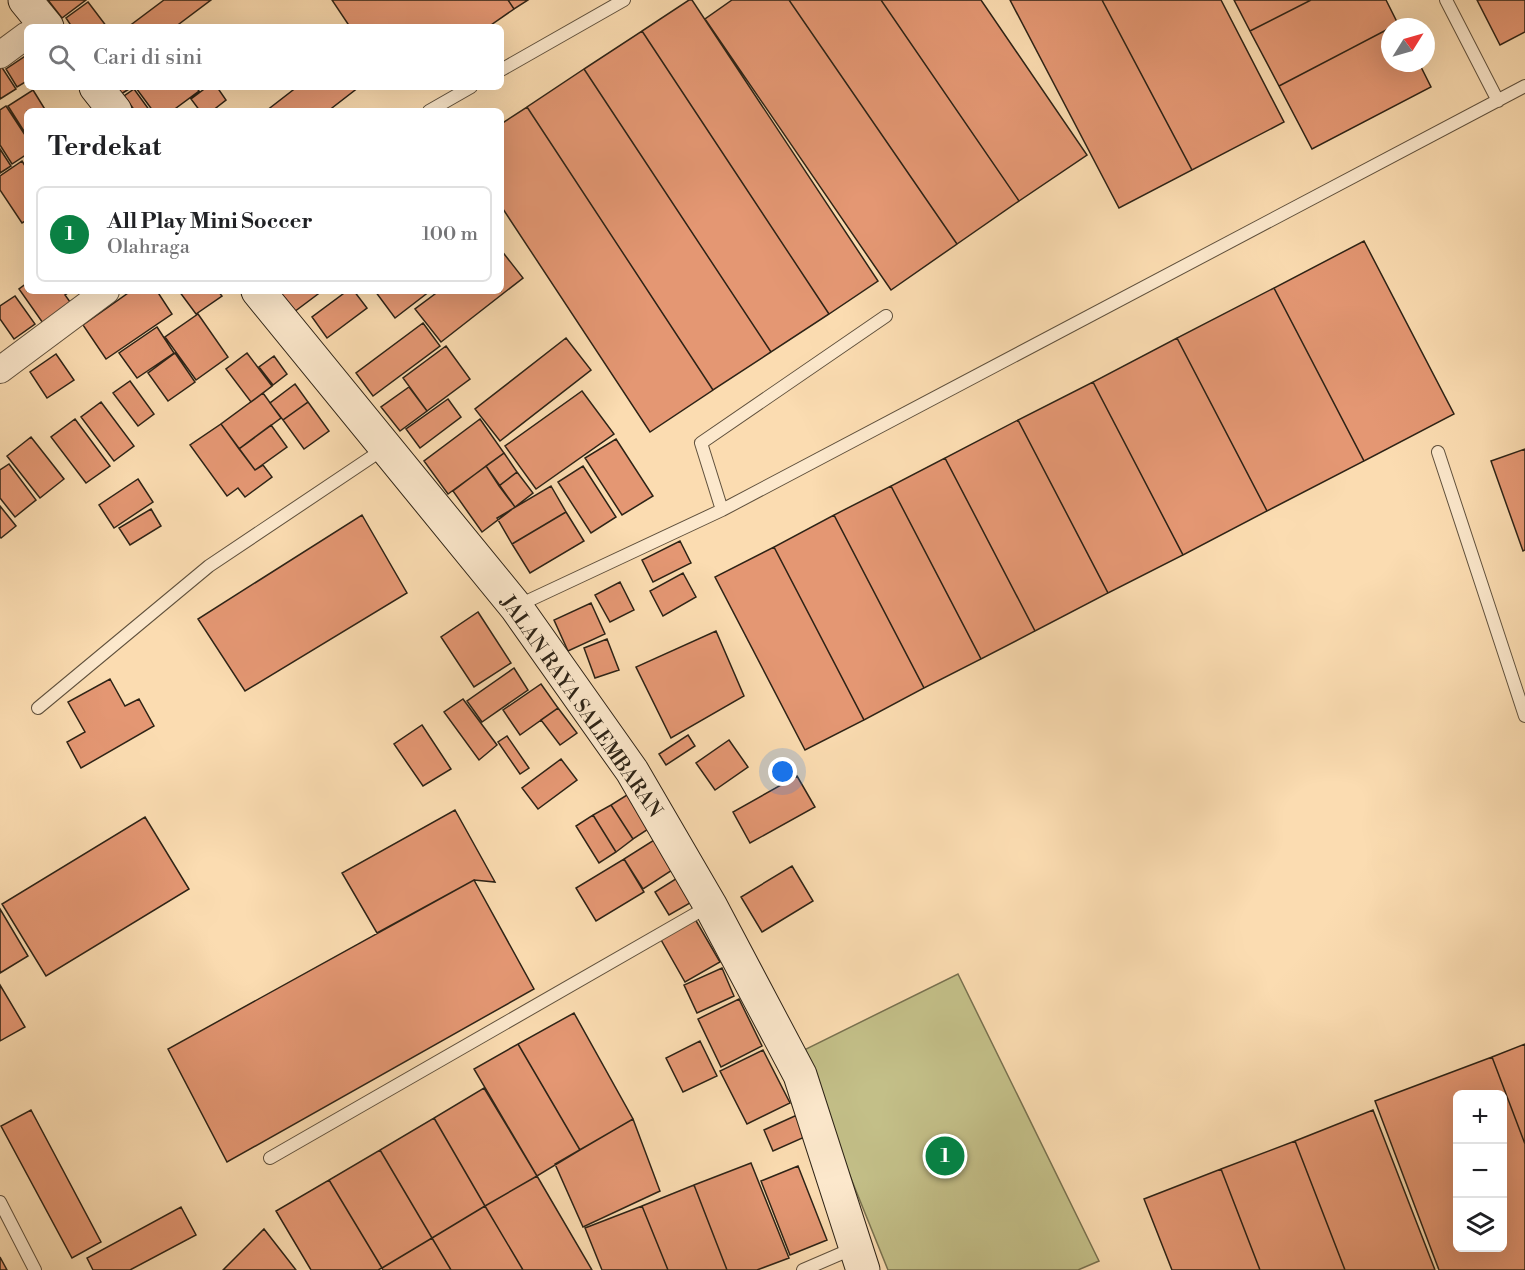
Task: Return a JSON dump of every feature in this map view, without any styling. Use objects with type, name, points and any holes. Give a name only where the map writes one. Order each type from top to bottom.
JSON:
[{"type":"main road","points":[[98,90],[113,108]]},
{"type":"main road","name":"JALAN RAYA SALEMBARAN","points":[[260,294],[516,607],[632,771],[710,905],[800,1076],[859,1259]]},
{"type":"street","points":[[0,55],[24,33]]},
{"type":"street","points":[[0,370],[102,294]]},
{"type":"lane","points":[[504,68],[624,0]]},
{"type":"lane","points":[[1446,0],[1498,101]]},
{"type":"lane","points":[[516,607],[722,510],[1525,86]]},
{"type":"lane","points":[[434,108],[466,90]]},
{"type":"lane","points":[[722,510],[700,443],[886,316]]},
{"type":"lane","points":[[38,708],[209,566],[386,447]]},
{"type":"lane","points":[[1438,452],[1525,716]]},
{"type":"lane","points":[[270,1158],[710,905]]},
{"type":"lane","points":[[0,1202],[35,1270]]},
{"type":"lane","points":[[803,1270],[859,1259]]},
{"type":"shaded area","points":[[958,974],[1099,1261],[1078,1270],[888,1270],[800,1052]]},
{"type":"building","points":[[48,0],[86,0],[62,18]]},
{"type":"building","points":[[164,0],[211,0],[179,24],[132,24]]},
{"type":"building","points":[[332,0],[508,0],[514,9],[492,24],[348,24]]},
{"type":"building","points":[[508,0],[528,0],[514,9]]},
{"type":"building","points":[[692,0],[878,281],[829,314],[642,31]]},
{"type":"building","points":[[732,0],[789,0],[957,244],[891,290],[705,19]]},
{"type":"building","points":[[789,0],[881,0],[1019,201],[957,244]]},
{"type":"building","points":[[881,0],[981,0],[1087,155],[1019,201]]},
{"type":"building","points":[[1010,0],[1102,0],[1192,170],[1119,208]]},
{"type":"building","points":[[1102,0],[1221,0],[1284,122],[1192,170]]},
{"type":"building","points":[[1234,0],[1311,0],[1250,31]]},
{"type":"building","points":[[1311,0],[1386,0],[1395,18],[1381,18],[1381,33],[1279,86],[1250,31]]},
{"type":"building","points":[[1477,0],[1525,0],[1525,32],[1500,45]]},
{"type":"building","points":[[88,2],[105,24],[70,24],[66,18]]},
{"type":"building","points":[[642,31],[829,314],[771,352],[584,69]]},
{"type":"building","points":[[1381,33],[1381,72],[1424,72],[1431,87],[1312,149],[1279,86]]},
{"type":"building","points":[[24,57],[24,83],[17,87],[6,69]]},
{"type":"building","points":[[0,67],[16,89],[0,99]]},
{"type":"building","points":[[584,69],[771,352],[713,390],[527,107]]},
{"type":"building","points":[[33,90],[44,108],[24,108],[24,131],[8,106]]},
{"type":"building","points":[[113,90],[127,90],[118,96]]},
{"type":"building","points":[[135,90],[148,108],[133,108],[124,96]]},
{"type":"building","points":[[137,90],[199,91],[176,108],[151,108]]},
{"type":"building","points":[[203,90],[219,90],[226,100],[216,108],[198,108],[191,99]]},
{"type":"building","points":[[293,90],[355,90],[332,108],[270,108]]},
{"type":"building","points":[[6,106],[24,133],[24,156],[12,164],[0,145],[0,110]]},
{"type":"building","points":[[527,107],[713,390],[650,432],[504,211],[504,122]]},
{"type":"building","points":[[0,149],[11,166],[0,173]]},
{"type":"building","points":[[22,161],[24,164],[24,222],[22,223],[0,190],[0,176]]},
{"type":"building","points":[[1364,241],[1454,414],[1364,461],[1274,288]]},
{"type":"building","points":[[504,254],[523,278],[504,293]]},
{"type":"building","points":[[24,285],[24,294],[66,294],[73,306],[45,326],[19,289]]},
{"type":"building","points":[[1274,288],[1364,461],[1267,511],[1177,338]]},
{"type":"building","points":[[127,294],[159,294],[172,314],[106,359],[83,325]]},
{"type":"building","points":[[181,294],[220,294],[222,296],[196,314]]},
{"type":"building","points":[[274,294],[318,294],[290,315]]},
{"type":"building","points":[[343,294],[356,294],[367,308],[327,338],[312,317]]},
{"type":"building","points":[[377,294],[426,294],[395,318]]},
{"type":"building","points":[[435,294],[502,294],[441,342],[415,309]]},
{"type":"building","points":[[15,296],[35,324],[14,339],[0,319],[0,306]]},
{"type":"building","points":[[198,314],[228,357],[196,380],[165,337]]},
{"type":"building","points":[[423,323],[440,346],[373,396],[356,373]]},
{"type":"building","points":[[157,327],[174,353],[137,378],[119,353]]},
{"type":"building","points":[[566,338],[591,370],[500,441],[475,409]]},
{"type":"building","points":[[1177,338],[1267,511],[1183,555],[1093,382]]},
{"type":"building","points":[[446,346],[470,379],[427,411],[403,378]]},
{"type":"building","points":[[175,353],[195,382],[168,401],[148,373]]},
{"type":"building","points":[[247,353],[272,386],[251,402],[226,369]]},
{"type":"building","points":[[56,354],[74,380],[47,398],[30,372]]},
{"type":"building","points":[[274,356],[287,374],[273,385],[259,367]]},
{"type":"building","points":[[130,381],[154,414],[138,426],[113,393]]},
{"type":"building","points":[[1093,382],[1183,555],[1108,593],[1018,420]]},
{"type":"building","points":[[295,384],[308,402],[283,420],[270,403]]},
{"type":"building","points":[[409,387],[427,411],[400,431],[381,407]]},
{"type":"building","points":[[582,391],[614,434],[536,489],[505,446]]},
{"type":"building","points":[[263,393],[281,418],[239,449],[221,424]]},
{"type":"building","points":[[448,399],[461,417],[420,448],[406,429]]},
{"type":"building","points":[[101,402],[134,446],[114,461],[81,417]]},
{"type":"building","points":[[308,402],[329,431],[304,449],[283,420]]},
{"type":"building","points":[[75,419],[110,466],[86,483],[51,437]]},
{"type":"building","points":[[480,419],[504,453],[448,494],[424,461]]},
{"type":"building","points":[[1018,420],[1108,593],[1035,631],[945,458]]},
{"type":"building","points":[[221,424],[255,470],[263,465],[272,477],[245,497],[238,488],[227,496],[190,445]]},
{"type":"building","points":[[271,425],[287,447],[255,470],[239,449]]},
{"type":"building","points":[[31,437],[64,479],[40,498],[7,456]]},
{"type":"building","points":[[616,439],[653,496],[622,515],[585,458]]},
{"type":"building","points":[[1525,449],[1525,550],[1523,551],[1491,461]]},
{"type":"building","points":[[504,453],[517,472],[499,486],[486,466]]},
{"type":"building","points":[[945,458],[1035,631],[981,659],[891,486]]},
{"type":"building","points":[[9,464],[36,500],[15,517],[0,498],[0,470]]},
{"type":"building","points":[[486,466],[515,507],[482,532],[453,491]]},
{"type":"building","points":[[583,466],[616,517],[591,533],[558,482]]},
{"type":"building","points":[[517,472],[533,493],[515,507],[499,486]]},
{"type":"building","points":[[138,479],[153,502],[114,528],[99,505]]},
{"type":"building","points":[[551,486],[566,512],[512,544],[497,518]]},
{"type":"building","points":[[891,486],[981,659],[924,688],[834,515]]},
{"type":"building","points":[[0,506],[16,526],[1,538],[0,537]]},
{"type":"building","points":[[151,509],[161,526],[130,545],[119,528]]},
{"type":"building","points":[[566,512],[584,541],[530,573],[512,544]]},
{"type":"building","points":[[362,515],[407,593],[245,691],[198,619]]},
{"type":"building","points":[[834,515],[924,688],[864,720],[774,547]]},
{"type":"building","points":[[680,541],[691,563],[653,582],[642,560]]},
{"type":"building","points":[[774,547],[864,720],[805,750],[715,577]]},
{"type":"building","points":[[683,573],[696,597],[663,616],[650,591]]},
{"type":"building","points":[[620,582],[634,610],[610,622],[595,595]]},
{"type":"building","points":[[591,603],[605,634],[568,651],[554,620]]},
{"type":"building","points":[[478,612],[511,663],[474,687],[441,637]]},
{"type":"building","points":[[716,631],[744,696],[671,738],[636,667]]},
{"type":"building","points":[[607,639],[619,670],[595,678],[584,648]]},
{"type":"building","points":[[514,668],[528,690],[482,722],[467,701]]},
{"type":"building","points":[[110,679],[125,706],[139,699],[154,726],[81,768],[67,742],[85,732],[68,702]]},
{"type":"building","points":[[541,684],[558,708],[520,735],[503,710]]},
{"type":"building","points":[[463,699],[497,745],[479,760],[444,712]]},
{"type":"building","points":[[558,708],[577,733],[560,745],[541,720]]},
{"type":"building","points":[[422,725],[451,769],[423,786],[394,744]]},
{"type":"building","points":[[688,735],[695,746],[666,765],[659,754]]},
{"type":"building","points":[[507,736],[529,768],[520,774],[498,742]]},
{"type":"building","points":[[729,740],[748,767],[715,790],[696,763]]},
{"type":"building","points":[[561,759],[577,780],[538,809],[522,788]]},
{"type":"building","points":[[797,776],[815,807],[750,843],[733,812]]},
{"type":"building","points":[[635,790],[656,824],[633,839],[611,805]]},
{"type":"building","points":[[611,805],[633,839],[616,852],[593,815]]},
{"type":"building","points":[[455,810],[495,882],[474,880],[377,933],[342,873]]},
{"type":"building","points":[[593,815],[616,852],[599,863],[576,826]]},
{"type":"building","points":[[145,817],[189,889],[46,976],[2,904]]},
{"type":"building","points":[[662,835],[680,865],[643,889],[624,859]]},
{"type":"building","points":[[624,859],[644,892],[596,921],[576,888]]},
{"type":"building","points":[[792,866],[813,901],[762,932],[741,897]]},
{"type":"building","points":[[682,875],[697,899],[669,915],[655,892]]},
{"type":"building","points":[[474,880],[534,989],[227,1162],[168,1049]]},
{"type":"building","points":[[0,909],[28,956],[0,973]]},
{"type":"building","points":[[695,919],[720,962],[685,982],[660,938]]},
{"type":"building","points":[[722,968],[734,996],[697,1013],[684,985]]},
{"type":"building","points":[[0,985],[25,1027],[0,1041]]},
{"type":"building","points":[[739,999],[762,1046],[721,1067],[698,1019]]},
{"type":"building","points":[[574,1013],[633,1119],[580,1150],[518,1044]]},
{"type":"building","points":[[700,1041],[717,1076],[683,1092],[666,1058]]},
{"type":"building","points":[[518,1044],[580,1150],[537,1176],[474,1069]]},
{"type":"building","points":[[1525,1044],[1525,1144],[1507,1097],[1507,1090],[1505,1090],[1492,1057]]},
{"type":"building","points":[[763,1050],[790,1103],[747,1124],[720,1071]]},
{"type":"building","points":[[1492,1057],[1505,1090],[1453,1090],[1453,1252],[1507,1252],[1507,1097],[1525,1144],[1525,1270],[1439,1270],[1375,1101]]},
{"type":"building","points":[[484,1088],[537,1176],[485,1206],[434,1118]]},
{"type":"building","points":[[31,1110],[101,1242],[72,1258],[1,1126]]},
{"type":"building","points":[[1373,1110],[1435,1270],[1345,1270],[1295,1141]]},
{"type":"building","points":[[797,1115],[807,1136],[773,1151],[764,1130]]},
{"type":"building","points":[[434,1118],[485,1206],[432,1238],[380,1150]]},
{"type":"building","points":[[633,1119],[660,1191],[583,1227],[555,1164]]},
{"type":"building","points":[[1295,1141],[1345,1270],[1260,1270],[1221,1169]]},
{"type":"building","points":[[380,1150],[432,1238],[382,1268],[329,1180]]},
{"type":"building","points":[[751,1163],[789,1258],[757,1270],[727,1270],[694,1185]]},
{"type":"building","points":[[798,1166],[827,1240],[790,1255],[761,1181]]},
{"type":"building","points":[[1221,1169],[1260,1270],[1172,1270],[1144,1199]]},
{"type":"building","points":[[537,1176],[592,1270],[523,1270],[485,1206]]},
{"type":"building","points":[[329,1180],[382,1268],[378,1270],[311,1270],[276,1211]]},
{"type":"building","points":[[694,1185],[727,1270],[668,1270],[642,1206]]},
{"type":"building","points":[[485,1206],[523,1270],[451,1270],[432,1238]]},
{"type":"building","points":[[642,1206],[668,1270],[602,1270],[585,1228]]},
{"type":"building","points":[[181,1207],[196,1235],[130,1270],[93,1270],[87,1258]]},
{"type":"building","points":[[264,1229],[296,1270],[223,1270]]},
{"type":"building","points":[[432,1238],[451,1270],[383,1270],[382,1268]]},
{"type":"building","points":[[0,1257],[7,1270],[0,1270]]},
{"type":"place","name":"All Play Mini Soccer","points":[[945,1156]]}]
